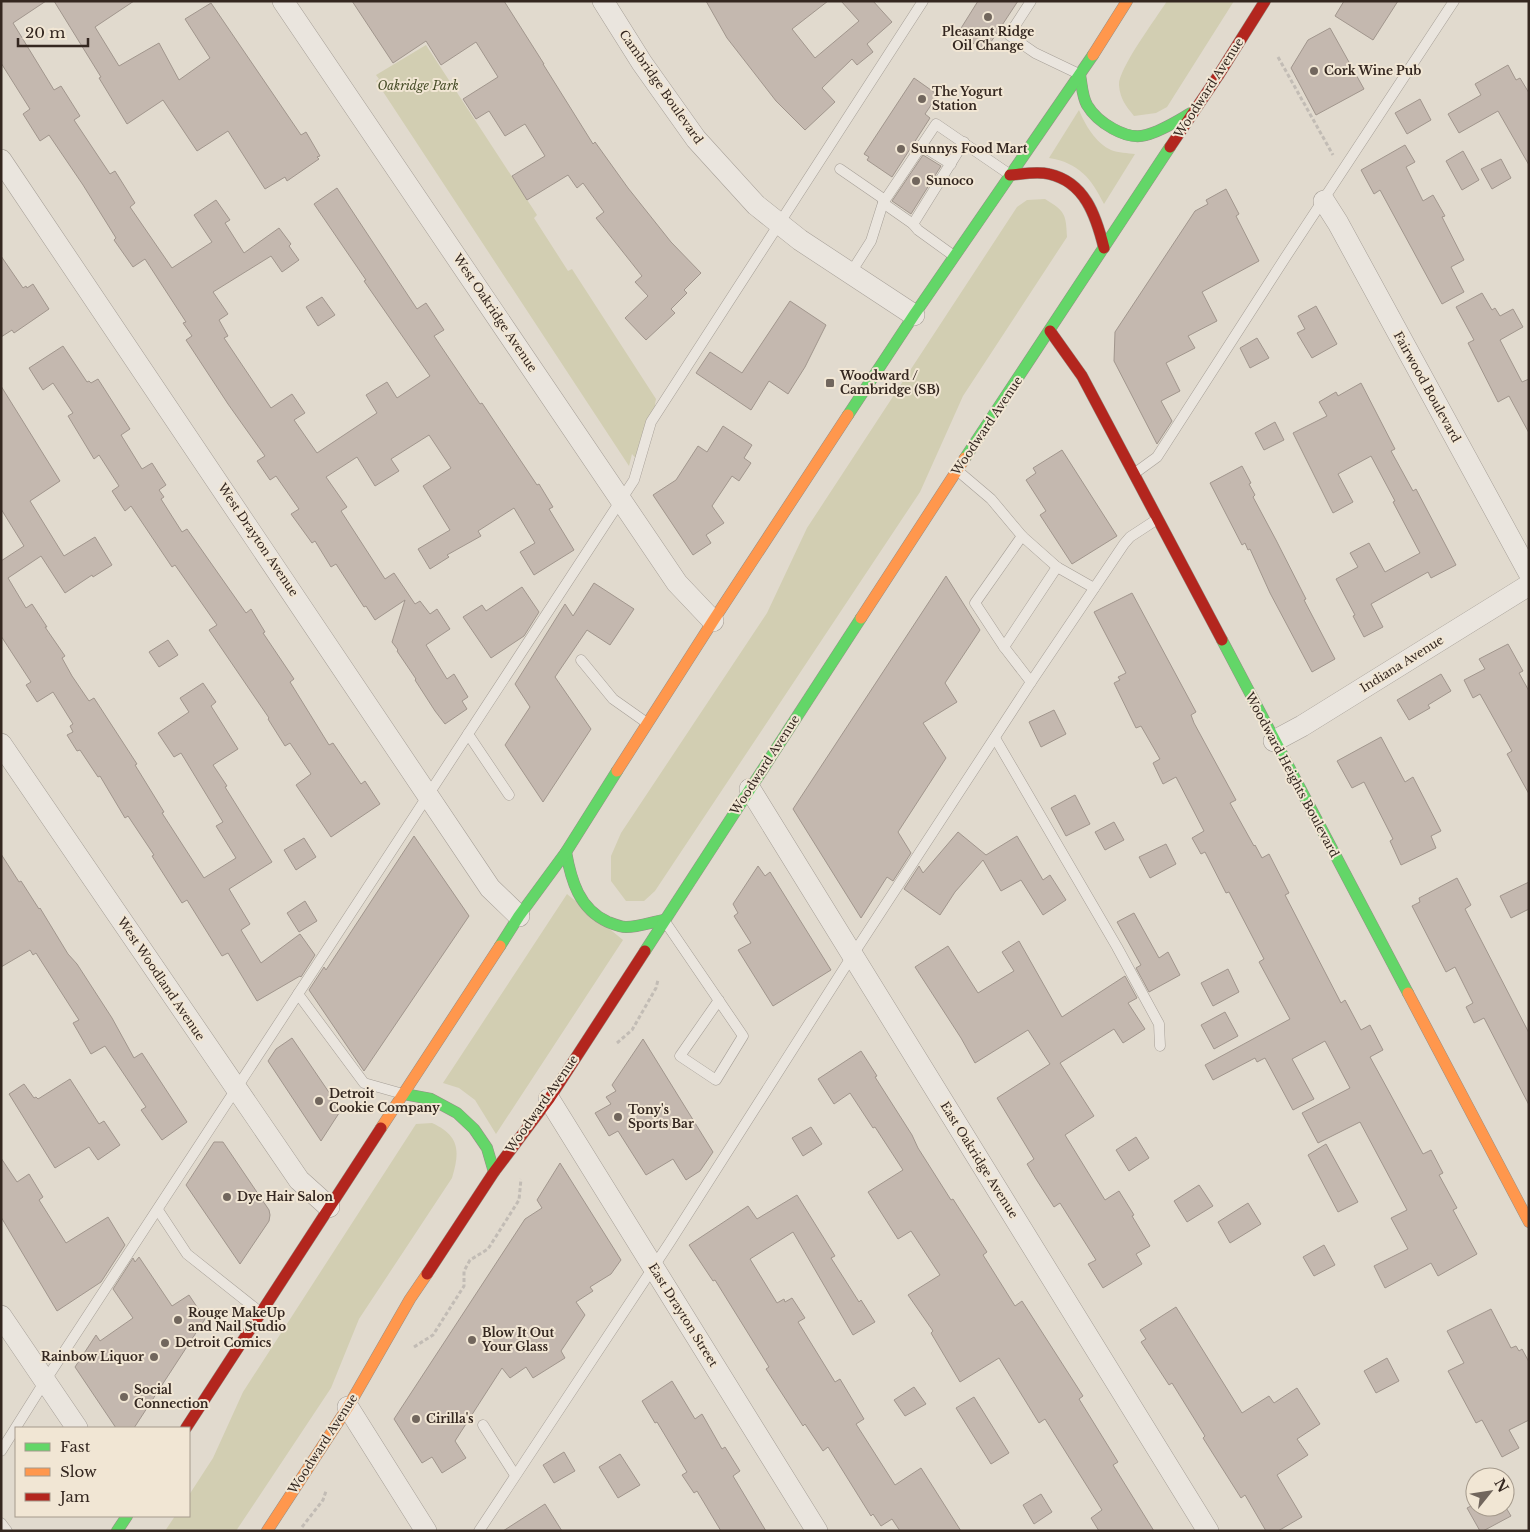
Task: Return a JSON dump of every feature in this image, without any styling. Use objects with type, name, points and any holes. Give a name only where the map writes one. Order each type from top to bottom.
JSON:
[{"type":"main road","points":[[187,1427],[519,916],[566,852],[712,621],[914,315],[1080,75],[1127,1]]},
{"type":"main road","name":"Woodward Avenue","points":[[268,1531],[348,1406],[410,1299],[494,1172],[549,1098],[957,470],[1218,76],[1265,1]]},
{"type":"main road","points":[[1080,75],[1087,104],[1100,120],[1113,129],[1130,135],[1144,136],[1192,113]]},
{"type":"main road","points":[[1010,175],[1050,174],[1067,181],[1082,193],[1094,212],[1104,248]]},
{"type":"main road","name":"Woodward Heights Boulevard","points":[[1050,331],[1082,376],[1529,1222]]},
{"type":"main road","points":[[566,852],[571,878],[580,898],[592,912],[606,921],[624,927],[664,920]]},
{"type":"main road","points":[[404,1094],[431,1099],[457,1113],[474,1129],[487,1148],[494,1172]]},
{"type":"main road","points":[[117,1531],[126,1517]]},
{"type":"street","name":"West Oakridge Avenue","points":[[283,1],[677,583],[712,621]]},
{"type":"street","name":"Cambridge Boulevard","points":[[603,1],[642,63],[696,140],[756,205],[778,224],[850,274],[914,315]]},
{"type":"street","name":"West Drayton Avenue","points":[[1,160],[490,888],[519,916]]},
{"type":"street","name":"Fairwood Boulevard","points":[[1324,201],[1338,223],[1529,573]]},
{"type":"street","name":"Indiana Avenue","points":[[1274,741],[1302,726],[1529,585]]},
{"type":"street","name":"West Woodland Avenue","points":[[1,744],[299,1180],[329,1207]]},
{"type":"street","name":"East Oakridge Avenue","points":[[750,789],[1208,1531]]},
{"type":"street","name":"East Drayton Street","points":[[549,1098],[817,1531]]},
{"type":"street","points":[[1,1316],[76,1427]]},
{"type":"street","points":[[348,1406],[426,1531]]},
{"type":"lane","points":[[16,1427],[428,794],[622,500],[634,480],[651,422],[923,1]]},
{"type":"lane","points":[[1031,1],[1009,35],[1035,53],[1080,75]]},
{"type":"lane","points":[[1134,473],[1157,457],[1454,1]]},
{"type":"lane","points":[[850,274],[871,241],[884,201],[936,124],[1010,175]]},
{"type":"lane","points":[[913,224],[964,142]]},
{"type":"lane","points":[[922,146],[951,164]]},
{"type":"lane","points":[[840,168],[954,256]]},
{"type":"lane","points":[[957,470],[991,499],[1022,536],[1057,567],[1094,588]]},
{"type":"lane","points":[[479,1531],[653,1267],[852,956],[1094,588],[1130,537],[1158,519]]},
{"type":"lane","points":[[1022,536],[975,603],[1004,647],[1031,682]]},
{"type":"lane","points":[[1004,647],[1057,567]]},
{"type":"lane","points":[[581,660],[613,699],[648,724]]},
{"type":"lane","points":[[468,734],[509,795]]},
{"type":"lane","points":[[995,738],[1117,946],[1159,1024],[1160,1046]]},
{"type":"lane","points":[[664,920],[719,1000],[743,1036],[716,1080],[680,1056],[719,1000]]},
{"type":"lane","points":[[298,994],[364,1083],[404,1094]]},
{"type":"lane","points":[[158,1210],[187,1254],[261,1312]]},
{"type":"lane","points":[[482,1425],[515,1476]]},
{"type":"lane","points":[[1,1451],[15,1429]]},
{"type":"lane","points":[[1,1522],[7,1531]]},
{"type":"path","points":[[1278,57],[1337,162]]},
{"type":"path","points":[[616,1045],[632,1030],[656,988],[658,978]]},
{"type":"path","points":[[410,1352],[415,1345],[433,1335],[464,1286],[464,1271],[470,1260],[488,1249],[519,1200],[521,1178],[526,1171]]},
{"type":"path","points":[[300,1531],[323,1500],[327,1488]]},
{"type":"green space","points":[[1167,1],[1234,1],[1167,107],[1156,113],[1134,116],[1122,98],[1119,85],[1120,77],[1147,30]]},
{"type":"green space","name":"Oakridge Park","points":[[426,45],[537,215],[534,218],[568,271],[572,269],[656,399],[656,407],[653,410],[637,460],[632,454],[629,466],[376,81],[379,79],[376,75]]},
{"type":"green space","points":[[1079,110],[1084,122],[1092,133],[1106,147],[1117,152],[1135,154],[1104,204],[1089,179],[1083,173],[1059,160],[1049,158]]},
{"type":"green space","points":[[1045,199],[1057,207],[1063,214],[1067,237],[963,396],[920,492],[655,891],[644,901],[626,901],[611,881],[611,856],[621,833],[767,613],[807,528],[1017,207],[1027,200]]},
{"type":"green space","points":[[567,894],[623,940],[496,1134],[475,1100],[459,1088],[443,1083]]},
{"type":"green space","points":[[432,1123],[448,1133],[453,1139],[457,1152],[452,1178],[359,1319],[331,1388],[236,1531],[165,1531],[174,1517],[190,1517],[190,1493],[213,1458],[243,1392],[416,1124]]},
{"type":"building","points":[[1,1],[46,1],[13,23],[54,90],[61,86],[80,116],[74,120],[110,174],[115,171],[135,203],[130,207],[172,268],[212,242],[194,215],[216,200],[230,220],[225,223],[244,253],[279,228],[291,244],[289,246],[299,260],[282,272],[271,256],[213,292],[228,314],[219,320],[228,336],[224,338],[271,408],[292,394],[305,413],[294,420],[317,453],[377,413],[366,395],[387,382],[397,398],[430,376],[364,281],[366,280],[314,204],[337,188],[417,309],[426,303],[444,330],[434,336],[537,485],[539,484],[553,507],[549,509],[574,550],[534,575],[520,552],[535,543],[514,508],[478,531],[481,536],[447,555],[449,557],[430,569],[418,549],[450,530],[423,486],[451,468],[429,435],[391,459],[399,471],[375,486],[357,457],[326,477],[347,507],[341,511],[385,579],[394,573],[415,604],[420,601],[430,614],[437,609],[450,629],[426,645],[447,679],[454,674],[468,697],[462,701],[467,709],[445,724],[392,642],[405,600],[375,620],[366,606],[364,607],[336,564],[331,567],[315,541],[312,543],[291,514],[299,509],[276,476],[270,480],[257,461],[265,456],[186,340],[192,336],[183,323],[186,322],[145,259],[133,267],[114,240],[116,238],[83,185],[49,135],[40,141],[23,114],[30,109],[1,63]]},
{"type":"building","points":[[54,1],[134,1],[95,27],[119,66],[159,43],[179,80],[210,58],[185,19],[211,3],[301,135],[306,132],[320,156],[317,157],[319,159],[287,181],[285,177],[265,189],[228,131],[197,151],[163,100],[127,124],[99,78],[101,77]]},
{"type":"building","points":[[352,1],[504,1],[593,144],[595,142],[628,188],[671,242],[701,273],[684,290],[687,293],[671,309],[675,313],[646,340],[625,318],[648,296],[635,282],[642,276],[596,218],[604,212],[583,183],[577,188],[568,175],[527,200],[512,176],[545,156],[525,124],[505,136],[489,111],[476,119],[463,99],[498,77],[476,42],[441,65],[426,41],[393,63]]},
{"type":"building","points":[[706,1],[828,1],[792,29],[815,58],[859,21],[841,1],[873,1],[892,22],[867,44],[873,52],[857,65],[852,59],[822,88],[835,102],[805,130],[776,101],[727,38]]},
{"type":"building","name":"Pleasant Ridge Oil Change","points":[[978,1],[1018,1],[985,51],[958,33]]},
{"type":"building","points":[[1344,1],[1398,1],[1373,40],[1335,16]]},
{"type":"building","points":[[1330,28],[1364,89],[1316,115],[1291,68],[1308,40]]},
{"type":"building","points":[[1508,65],[1516,80],[1520,78],[1529,93],[1529,165],[1498,111],[1459,133],[1448,114],[1481,95],[1475,84]]},
{"type":"building","points":[[914,78],[938,95],[925,114],[930,118],[892,177],[867,160],[869,157],[864,154]]},
{"type":"building","points":[[1420,99],[1431,120],[1407,134],[1395,113]]},
{"type":"building","points":[[1405,145],[1415,162],[1406,167],[1423,201],[1433,195],[1445,216],[1442,217],[1464,260],[1451,267],[1464,292],[1442,304],[1380,190],[1374,194],[1361,170]]},
{"type":"building","points":[[1463,151],[1479,180],[1462,190],[1446,161]]},
{"type":"building","points":[[923,155],[941,166],[911,214],[892,201]]},
{"type":"building","points":[[1501,159],[1511,178],[1492,189],[1481,169]]},
{"type":"building","points":[[1226,189],[1239,214],[1236,216],[1259,261],[1202,292],[1217,321],[1188,336],[1195,348],[1166,363],[1180,391],[1161,401],[1172,421],[1157,444],[1114,361],[1115,332],[1195,211],[1208,204],[1206,200]]},
{"type":"building","points":[[1,256],[23,288],[33,284],[49,309],[14,333],[12,330],[1,337]]},
{"type":"building","points":[[1482,293],[1492,310],[1495,308],[1500,316],[1513,309],[1523,327],[1500,340],[1522,382],[1529,379],[1529,433],[1509,396],[1498,402],[1468,343],[1474,340],[1456,307]]},
{"type":"building","points":[[322,297],[335,315],[318,326],[306,307]]},
{"type":"building","points":[[790,301],[826,325],[805,367],[788,394],[769,381],[751,410],[696,373],[710,352],[742,373]]},
{"type":"building","points":[[1316,306],[1337,344],[1312,358],[1297,333],[1305,329],[1298,316]]},
{"type":"building","points":[[1257,338],[1269,358],[1250,368],[1240,348]]},
{"type":"building","points":[[63,346],[87,382],[91,383],[98,379],[130,429],[121,435],[142,469],[152,463],[166,485],[159,490],[164,497],[161,499],[182,532],[187,529],[246,613],[251,609],[265,632],[263,633],[294,679],[290,682],[329,745],[333,743],[361,784],[365,781],[380,804],[331,837],[296,785],[311,774],[290,743],[285,746],[269,718],[209,630],[217,625],[175,565],[172,567],[131,506],[125,511],[112,491],[119,486],[99,455],[94,459],[68,416],[73,413],[53,383],[43,390],[29,368]]},
{"type":"building","points":[[1361,383],[1395,449],[1391,451],[1413,491],[1416,489],[1456,565],[1431,578],[1428,572],[1371,604],[1383,627],[1364,637],[1336,579],[1358,567],[1350,553],[1369,543],[1385,572],[1420,553],[1371,456],[1338,474],[1353,502],[1333,513],[1293,433],[1327,416],[1319,402],[1336,392],[1338,396]]},
{"type":"building","points":[[1,386],[60,481],[30,501],[64,556],[95,537],[112,565],[93,577],[92,575],[65,593],[41,556],[8,578],[26,608],[32,604],[65,656],[62,658],[89,701],[94,698],[137,764],[135,765],[164,812],[162,813],[204,878],[236,858],[216,826],[223,822],[181,753],[174,757],[158,733],[189,712],[180,698],[203,683],[216,702],[211,706],[238,749],[213,765],[272,862],[229,889],[250,924],[241,930],[261,963],[300,934],[315,955],[301,977],[257,1001],[228,953],[222,956],[187,900],[182,903],[152,856],[154,855],[128,816],[125,818],[100,776],[98,777],[80,750],[77,751],[67,735],[73,732],[70,726],[73,724],[53,692],[37,702],[26,685],[31,682],[1,636],[1,561],[24,546],[1,509]]},
{"type":"building","points":[[1275,422],[1284,440],[1264,450],[1255,433]]},
{"type":"building","points":[[723,426],[752,445],[744,458],[751,463],[739,481],[732,476],[712,506],[724,523],[706,535],[711,543],[693,555],[653,495],[676,480],[698,446],[707,452]]},
{"type":"building","points":[[1062,450],[1117,536],[1072,564],[1040,515],[1046,511],[1026,480],[1036,473],[1033,468]]},
{"type":"building","points":[[1242,466],[1251,483],[1249,484],[1255,495],[1253,497],[1335,659],[1312,672],[1270,593],[1250,549],[1248,550],[1245,543],[1242,545],[1210,483]]},
{"type":"building","points":[[946,576],[980,630],[945,683],[957,702],[923,723],[946,758],[898,832],[911,853],[893,881],[887,877],[861,918],[793,809]]},
{"type":"building","points":[[594,583],[634,609],[610,645],[587,630],[555,677],[591,729],[543,802],[505,745],[530,707],[515,684],[565,604],[573,616]]},
{"type":"building","points":[[522,587],[539,612],[524,636],[491,658],[463,617],[482,605],[486,611]]},
{"type":"building","points":[[1132,593],[1196,712],[1191,715],[1194,723],[1236,800],[1230,803],[1262,858],[1269,854],[1289,893],[1285,895],[1341,1003],[1345,1000],[1361,1030],[1370,1025],[1383,1050],[1370,1057],[1423,1154],[1431,1150],[1443,1173],[1439,1175],[1457,1208],[1453,1210],[1477,1254],[1438,1276],[1431,1263],[1385,1288],[1374,1266],[1408,1249],[1391,1218],[1407,1210],[1360,1122],[1318,1143],[1302,1113],[1350,1088],[1325,1041],[1292,1059],[1314,1099],[1293,1110],[1265,1058],[1257,1062],[1255,1058],[1213,1080],[1205,1065],[1290,1019],[1259,962],[1264,959],[1229,892],[1226,893],[1205,852],[1201,854],[1192,838],[1204,831],[1176,777],[1163,784],[1153,763],[1160,759],[1141,726],[1136,728],[1114,683],[1120,680],[1118,677],[1126,673],[1094,612]]},
{"type":"building","points":[[168,640],[178,655],[159,667],[149,652]]},
{"type":"building","points":[[1508,644],[1523,671],[1519,673],[1529,691],[1529,794],[1507,754],[1512,751],[1480,694],[1473,698],[1464,680],[1485,669],[1479,659]]},
{"type":"building","points":[[1441,674],[1451,691],[1428,705],[1430,708],[1409,720],[1397,700]]},
{"type":"building","points":[[1054,710],[1066,734],[1041,747],[1029,722]]},
{"type":"building","points":[[1381,737],[1405,782],[1413,777],[1441,831],[1431,836],[1436,848],[1401,865],[1390,841],[1393,839],[1364,782],[1352,788],[1337,761]]},
{"type":"building","points":[[1075,795],[1090,824],[1066,836],[1051,808]]},
{"type":"building","points":[[1114,822],[1124,840],[1105,850],[1095,832]]},
{"type":"building","points":[[958,832],[986,855],[1017,836],[1043,880],[1050,875],[1066,900],[1043,915],[1021,880],[1001,891],[983,860],[955,892],[940,915],[904,889],[919,866],[923,873]]},
{"type":"building","points":[[414,836],[469,916],[364,1071],[309,990],[324,967],[326,970]]},
{"type":"building","points":[[304,838],[316,857],[296,870],[284,850]]},
{"type":"building","points":[[1166,844],[1176,864],[1150,878],[1139,857]]},
{"type":"building","points":[[1,854],[19,882],[21,881],[40,908],[68,954],[77,964],[112,1018],[134,1058],[142,1053],[187,1122],[162,1140],[141,1110],[146,1107],[105,1046],[91,1054],[73,1023],[79,1020],[36,953],[33,955],[30,950],[1,967]]},
{"type":"building","points":[[758,866],[765,876],[770,872],[831,970],[773,1006],[738,950],[751,943],[734,916],[738,913],[733,904]]},
{"type":"building","points":[[1457,878],[1471,905],[1465,909],[1529,1033],[1529,1105],[1484,1018],[1474,1023],[1466,1007],[1473,1003],[1455,967],[1446,972],[1412,906],[1420,902],[1419,898]]},
{"type":"building","points":[[1529,882],[1529,909],[1511,918],[1500,896]]},
{"type":"building","points":[[305,901],[317,921],[299,932],[287,913]]},
{"type":"building","points":[[1134,913],[1159,958],[1168,952],[1180,975],[1149,992],[1136,968],[1141,965],[1117,922]]},
{"type":"building","points":[[1019,941],[1062,1017],[1125,976],[1137,998],[1128,1003],[1145,1029],[1123,1043],[1114,1029],[1060,1063],[1094,1116],[1065,1135],[1105,1200],[1119,1191],[1150,1246],[1136,1254],[1142,1264],[1103,1288],[1088,1264],[1096,1260],[1060,1203],[1054,1207],[1036,1179],[1027,1164],[1034,1159],[997,1098],[1050,1064],[1028,1030],[975,1063],[915,967],[948,946],[978,993],[1014,971],[1002,952]]},
{"type":"building","points":[[1228,969],[1239,992],[1213,1006],[1201,983]]},
{"type":"building","points":[[1225,1012],[1238,1036],[1214,1049],[1201,1025]]},
{"type":"building","points":[[292,1038],[341,1110],[321,1141],[268,1061],[276,1049]]},
{"type":"building","points":[[643,1039],[713,1152],[700,1171],[686,1180],[673,1159],[646,1175],[618,1131],[609,1136],[595,1113],[611,1104],[606,1097],[616,1091],[612,1085]]},
{"type":"building","points":[[861,1051],[918,1148],[987,1252],[983,1255],[1015,1306],[1022,1301],[1083,1396],[1079,1399],[1118,1462],[1113,1465],[1154,1531],[1099,1531],[1091,1518],[1102,1510],[1045,1419],[1039,1423],[999,1358],[960,1382],[931,1333],[933,1331],[908,1295],[940,1275],[911,1231],[898,1239],[868,1192],[903,1170],[850,1093],[834,1104],[818,1079]]},
{"type":"building","points":[[70,1079],[99,1124],[104,1121],[120,1145],[98,1160],[89,1147],[55,1168],[9,1094],[24,1084],[34,1098],[38,1099]]},
{"type":"building","points":[[811,1127],[822,1144],[803,1156],[792,1138]]},
{"type":"building","points":[[1136,1137],[1149,1158],[1129,1171],[1116,1150]]},
{"type":"building","name":"Dye Hair Salon","points":[[214,1142],[223,1142],[269,1210],[269,1221],[240,1264],[186,1185]]},
{"type":"building","points":[[1326,1144],[1358,1202],[1338,1212],[1308,1155]]},
{"type":"building","points":[[1,1158],[17,1182],[29,1174],[43,1197],[39,1200],[66,1243],[108,1217],[125,1245],[101,1282],[57,1311],[1,1217]]},
{"type":"building","points":[[560,1163],[621,1260],[611,1274],[590,1287],[593,1291],[576,1302],[585,1315],[561,1351],[565,1358],[533,1378],[526,1367],[510,1378],[502,1368],[455,1441],[466,1458],[442,1473],[432,1457],[422,1463],[394,1419],[525,1219],[542,1208],[537,1200]]},
{"type":"building","points":[[1199,1185],[1213,1206],[1187,1222],[1174,1201]]},
{"type":"building","points":[[797,1195],[835,1256],[831,1258],[859,1302],[861,1300],[875,1322],[853,1335],[793,1232],[750,1259],[777,1303],[784,1299],[785,1302],[792,1298],[805,1318],[798,1322],[835,1382],[840,1379],[864,1419],[856,1424],[895,1485],[921,1468],[961,1531],[900,1531],[892,1519],[881,1526],[873,1514],[871,1516],[828,1447],[823,1451],[805,1424],[803,1426],[766,1369],[769,1367],[715,1280],[713,1281],[689,1245],[748,1206],[757,1219]]},
{"type":"building","points":[[1248,1203],[1261,1224],[1230,1243],[1218,1222]]},
{"type":"building","points":[[1324,1245],[1335,1265],[1314,1276],[1303,1257]]},
{"type":"building","points":[[139,1257],[172,1306],[189,1295],[205,1319],[135,1427],[115,1427],[75,1367],[96,1335],[100,1341],[133,1318],[113,1289],[133,1258],[135,1262]]},
{"type":"building","points":[[1176,1307],[1242,1413],[1269,1396],[1274,1403],[1297,1388],[1320,1424],[1297,1439],[1308,1455],[1277,1475],[1302,1517],[1278,1531],[1266,1531],[1245,1495],[1241,1498],[1203,1438],[1205,1436],[1172,1383],[1169,1385],[1141,1342],[1146,1339],[1140,1330]]},
{"type":"building","points":[[1491,1309],[1511,1348],[1516,1346],[1519,1351],[1522,1349],[1529,1362],[1529,1420],[1509,1430],[1519,1448],[1502,1457],[1482,1420],[1476,1423],[1448,1371],[1464,1363],[1447,1331]]},
{"type":"building","points":[[1387,1358],[1399,1381],[1376,1393],[1364,1371]]},
{"type":"building","points":[[672,1381],[695,1419],[702,1414],[722,1449],[725,1447],[740,1471],[733,1476],[766,1531],[721,1531],[697,1491],[694,1493],[682,1475],[687,1472],[642,1401]]},
{"type":"building","points":[[914,1387],[926,1404],[905,1416],[894,1400]]},
{"type":"building","points":[[974,1397],[1009,1453],[991,1464],[956,1408]]},
{"type":"building","points":[[564,1452],[575,1471],[554,1483],[543,1465]]},
{"type":"building","points":[[620,1454],[640,1485],[618,1498],[599,1467]]},
{"type":"building","points":[[1041,1494],[1052,1512],[1034,1524],[1023,1505]]},
{"type":"building","points":[[545,1504],[562,1531],[503,1531]]},
{"type":"building","points":[[1472,1517],[1509,1517],[1483,1531],[1480,1531]]},
{"type":"traffic: fast","points":[[848,415],[914,315],[1093,55]]},
{"type":"traffic: fast","points":[[1080,75],[1087,105],[1105,124],[1121,133],[1138,136],[1146,135],[1164,128],[1191,113]]},
{"type":"traffic: fast","points":[[965,458],[1170,147]]},
{"type":"traffic: fast","points":[[645,951],[861,618]]},
{"type":"traffic: fast","points":[[1222,640],[1408,993]]},
{"type":"traffic: fast","points":[[500,946],[519,916],[566,852],[617,771]]},
{"type":"traffic: fast","points":[[566,852],[578,893],[583,902],[598,916],[612,924],[626,927],[664,920]]},
{"type":"traffic: fast","points":[[404,1094],[431,1099],[457,1113],[474,1129],[487,1148],[494,1172]]},
{"type":"traffic: fast","points":[[117,1531],[126,1517]]},
{"type":"traffic: slow","points":[[1093,55],[1127,1]]},
{"type":"traffic: slow","points":[[617,771],[848,415]]},
{"type":"traffic: slow","points":[[861,618],[965,458]]},
{"type":"traffic: slow","points":[[381,1128],[500,946]]},
{"type":"traffic: slow","points":[[1408,993],[1529,1222]]},
{"type":"traffic: slow","points":[[267,1531],[348,1407],[410,1299],[427,1274]]},
{"type":"traffic: jam","points":[[1170,147],[1218,76],[1265,1]]},
{"type":"traffic: jam","points":[[1010,175],[1044,173],[1061,178],[1072,184],[1080,192],[1093,213],[1104,248]]},
{"type":"traffic: jam","points":[[1050,331],[1082,376],[1222,640]]},
{"type":"traffic: jam","points":[[427,1274],[494,1172],[549,1099],[645,951]]},
{"type":"traffic: jam","points":[[187,1427],[381,1128]]},
{"type":"place","name":"Pleasant Ridge Oil Change","points":[[988,17]]},
{"type":"place","name":"Cork Wine Pub","points":[[1314,71]]},
{"type":"place","name":"The Yogurt Station","points":[[922,99]]},
{"type":"place","name":"Sunnys Food Mart","points":[[901,149]]},
{"type":"place","name":"Sunoco","points":[[916,181]]},
{"type":"place","name":"Woodward / Cambridge (SB)","points":[[830,383]]},
{"type":"place","name":"Detroit Cookie Company","points":[[319,1101]]},
{"type":"place","name":"Tony's Sports Bar","points":[[618,1117]]},
{"type":"place","name":"Dye Hair Salon","points":[[227,1197]]},
{"type":"place","name":"Rouge MakeUp and Nail Studio","points":[[178,1320]]},
{"type":"place","name":"Blow It Out Your Glass","points":[[472,1340]]},
{"type":"place","name":"Detroit Comics","points":[[165,1343]]},
{"type":"place","name":"Rainbow Liquor","points":[[154,1357]]},
{"type":"place","name":"Social Connection","points":[[124,1397]]},
{"type":"place","name":"Cirilla's","points":[[416,1419]]}]
